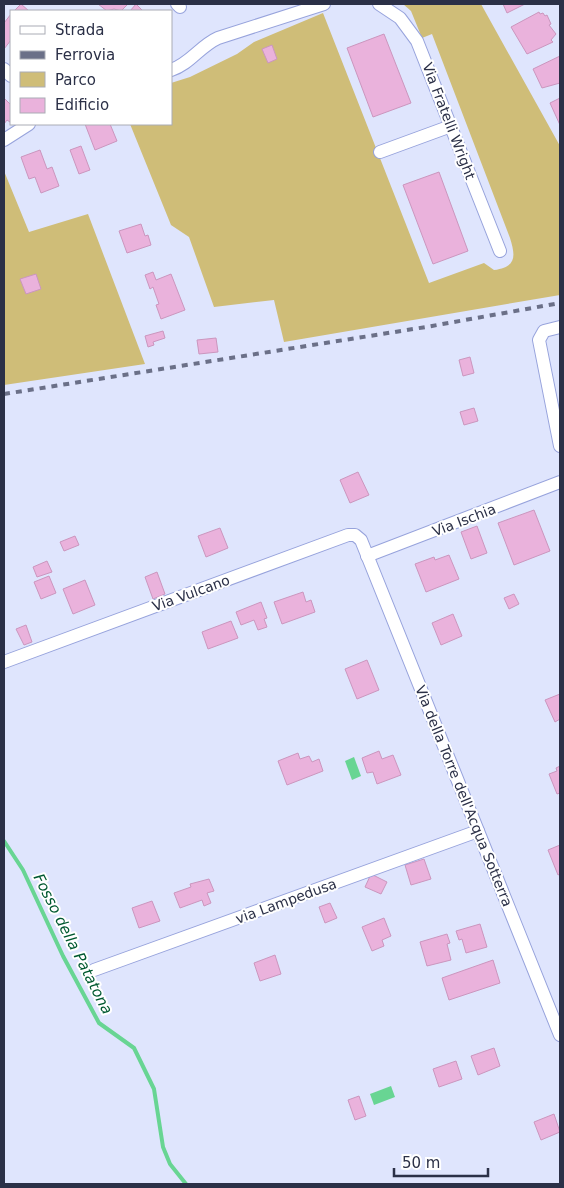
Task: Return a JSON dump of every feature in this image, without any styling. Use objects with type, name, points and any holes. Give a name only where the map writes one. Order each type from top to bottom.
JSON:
[{"type":"street","name":"Via Fratelli Wright","points":[[380,4],[397,14],[415,37],[500,251]]},
{"type":"street","points":[[172,70],[184,64],[200,49],[218,38],[318,5]]},
{"type":"street","points":[[4,140],[27,125]]},
{"type":"street","points":[[380,152],[451,126]]},
{"type":"street","points":[[560,327],[544,331],[539,342],[560,446]]},
{"type":"street","name":"Via Ischia","points":[[367,556],[560,482]]},
{"type":"street","name":"Via Vulcano","points":[[4,662],[348,535],[358,538],[367,556]]},
{"type":"street","name":"Via della Torre dell'Acqua Sotterra","points":[[367,556],[560,1035]]},
{"type":"street","name":"via Lampedusa","points":[[94,970],[478,831]]},
{"type":"green space","points":[[403,4],[481,4],[560,146],[560,295],[284,342],[274,300],[214,307],[189,237],[171,225],[130,125],[172,125],[172,83],[190,77],[237,54],[254,42],[323,13],[429,283],[484,263],[494,270],[501,269],[510,264],[513,251],[510,238],[432,34],[422,38],[411,11]]},
{"type":"green space","points":[[4,171],[29,232],[88,214],[145,364],[4,385]]},
{"type":"shaded area","points":[[354,757],[361,776],[352,780],[345,761]]},
{"type":"shaded area","points":[[391,1086],[395,1097],[374,1105],[370,1094]]},
{"type":"building","points":[[21,4],[28,10],[15,10]]},
{"type":"building","points":[[98,4],[128,4],[122,10],[106,10]]},
{"type":"building","points":[[136,4],[142,10],[131,10]]},
{"type":"building","points":[[503,4],[525,4],[507,13]]},
{"type":"building","points":[[539,12],[545,16],[547,15],[551,24],[549,25],[556,34],[551,40],[553,42],[527,54],[511,27]]},
{"type":"building","points":[[10,15],[10,41],[4,49],[4,23]]},
{"type":"building","points":[[384,34],[411,103],[373,117],[347,48]]},
{"type":"building","points":[[272,45],[277,59],[268,63],[262,49]]},
{"type":"building","points":[[560,56],[560,83],[542,88],[533,69]]},
{"type":"building","points":[[4,98],[10,104],[10,122],[7,120],[4,124]]},
{"type":"building","points":[[560,98],[560,125],[550,103]]},
{"type":"building","points":[[85,125],[110,125],[117,141],[95,150]]},
{"type":"building","points":[[81,146],[90,170],[79,174],[70,150]]},
{"type":"building","points":[[40,150],[47,169],[52,167],[59,186],[41,193],[35,177],[29,179],[21,157]]},
{"type":"building","points":[[439,172],[468,251],[433,264],[403,185]]},
{"type":"building","points":[[141,224],[145,236],[148,235],[151,245],[127,253],[119,231]]},
{"type":"building","points":[[153,272],[156,280],[171,274],[185,310],[161,319],[156,305],[159,304],[153,287],[150,289],[145,275]]},
{"type":"building","points":[[36,274],[41,289],[26,294],[20,279]]},
{"type":"building","points":[[163,331],[165,338],[153,342],[154,345],[148,347],[145,336]]},
{"type":"building","points":[[216,338],[218,352],[199,354],[197,340]]},
{"type":"building","points":[[470,357],[474,373],[463,376],[459,360]]},
{"type":"building","points":[[474,408],[478,421],[464,425],[460,412]]},
{"type":"building","points":[[358,472],[369,495],[350,503],[340,480]]},
{"type":"building","points":[[534,510],[550,551],[514,565],[498,523]]},
{"type":"building","points":[[477,526],[487,553],[471,559],[461,532]]},
{"type":"building","points":[[220,528],[228,548],[206,557],[198,536]]},
{"type":"building","points":[[75,536],[79,545],[64,551],[60,542]]},
{"type":"building","points":[[449,555],[459,579],[426,592],[415,564],[434,557],[435,560]]},
{"type":"building","points":[[47,561],[52,572],[37,577],[33,567]]},
{"type":"building","points":[[157,572],[165,594],[153,599],[145,577]]},
{"type":"building","points":[[49,576],[56,593],[41,599],[34,582]]},
{"type":"building","points":[[85,580],[95,605],[73,614],[63,589]]},
{"type":"building","points":[[303,592],[306,602],[311,600],[315,612],[282,624],[274,602]]},
{"type":"building","points":[[514,594],[519,604],[509,609],[504,598]]},
{"type":"building","points":[[261,602],[267,618],[264,619],[267,627],[258,630],[254,620],[241,625],[236,612]]},
{"type":"building","points":[[453,614],[462,636],[441,645],[432,623]]},
{"type":"building","points":[[231,621],[238,638],[208,649],[202,632]]},
{"type":"building","points":[[26,625],[32,642],[24,645],[16,629]]},
{"type":"building","points":[[367,660],[379,690],[357,699],[345,669]]},
{"type":"building","points":[[560,694],[560,719],[555,722],[545,700]]},
{"type":"building","points":[[379,751],[382,759],[393,755],[401,775],[377,784],[373,772],[367,773],[362,758]]},
{"type":"building","points":[[298,753],[300,759],[309,756],[312,762],[319,759],[323,771],[287,785],[278,761]]},
{"type":"building","points":[[560,766],[560,793],[557,794],[549,774],[557,771],[556,768]]},
{"type":"building","points":[[560,845],[560,874],[558,875],[548,850]]},
{"type":"building","points":[[424,859],[431,879],[411,885],[405,865]]},
{"type":"building","points":[[371,874],[387,882],[381,894],[365,887]]},
{"type":"building","points":[[209,879],[214,891],[207,893],[211,903],[204,906],[202,900],[180,908],[174,893],[191,887],[190,884]]},
{"type":"building","points":[[152,901],[160,921],[139,928],[132,908]]},
{"type":"building","points":[[330,903],[337,918],[325,923],[319,907]]},
{"type":"building","points":[[384,918],[391,936],[382,940],[384,946],[372,951],[362,927]]},
{"type":"building","points":[[480,924],[487,947],[466,953],[462,939],[459,940],[456,931]]},
{"type":"building","points":[[447,934],[450,943],[447,944],[451,960],[427,966],[420,942]]},
{"type":"building","points":[[275,955],[281,974],[260,981],[254,963]]},
{"type":"building","points":[[493,960],[500,983],[449,1000],[442,978]]},
{"type":"building","points":[[494,1048],[500,1066],[478,1075],[471,1056]]},
{"type":"building","points":[[456,1061],[462,1079],[439,1087],[433,1069]]},
{"type":"building","points":[[359,1096],[366,1116],[355,1120],[348,1100]]},
{"type":"building","points":[[554,1114],[560,1132],[541,1140],[534,1122]]},
{"type":"waterway","name":"Fosso della Patatona","points":[[4,841],[23,870],[63,956],[99,1023],[134,1048],[154,1089],[163,1147],[170,1164],[186,1184]]},
{"type":"railway","points":[[4,394],[426,327],[560,303]]}]
